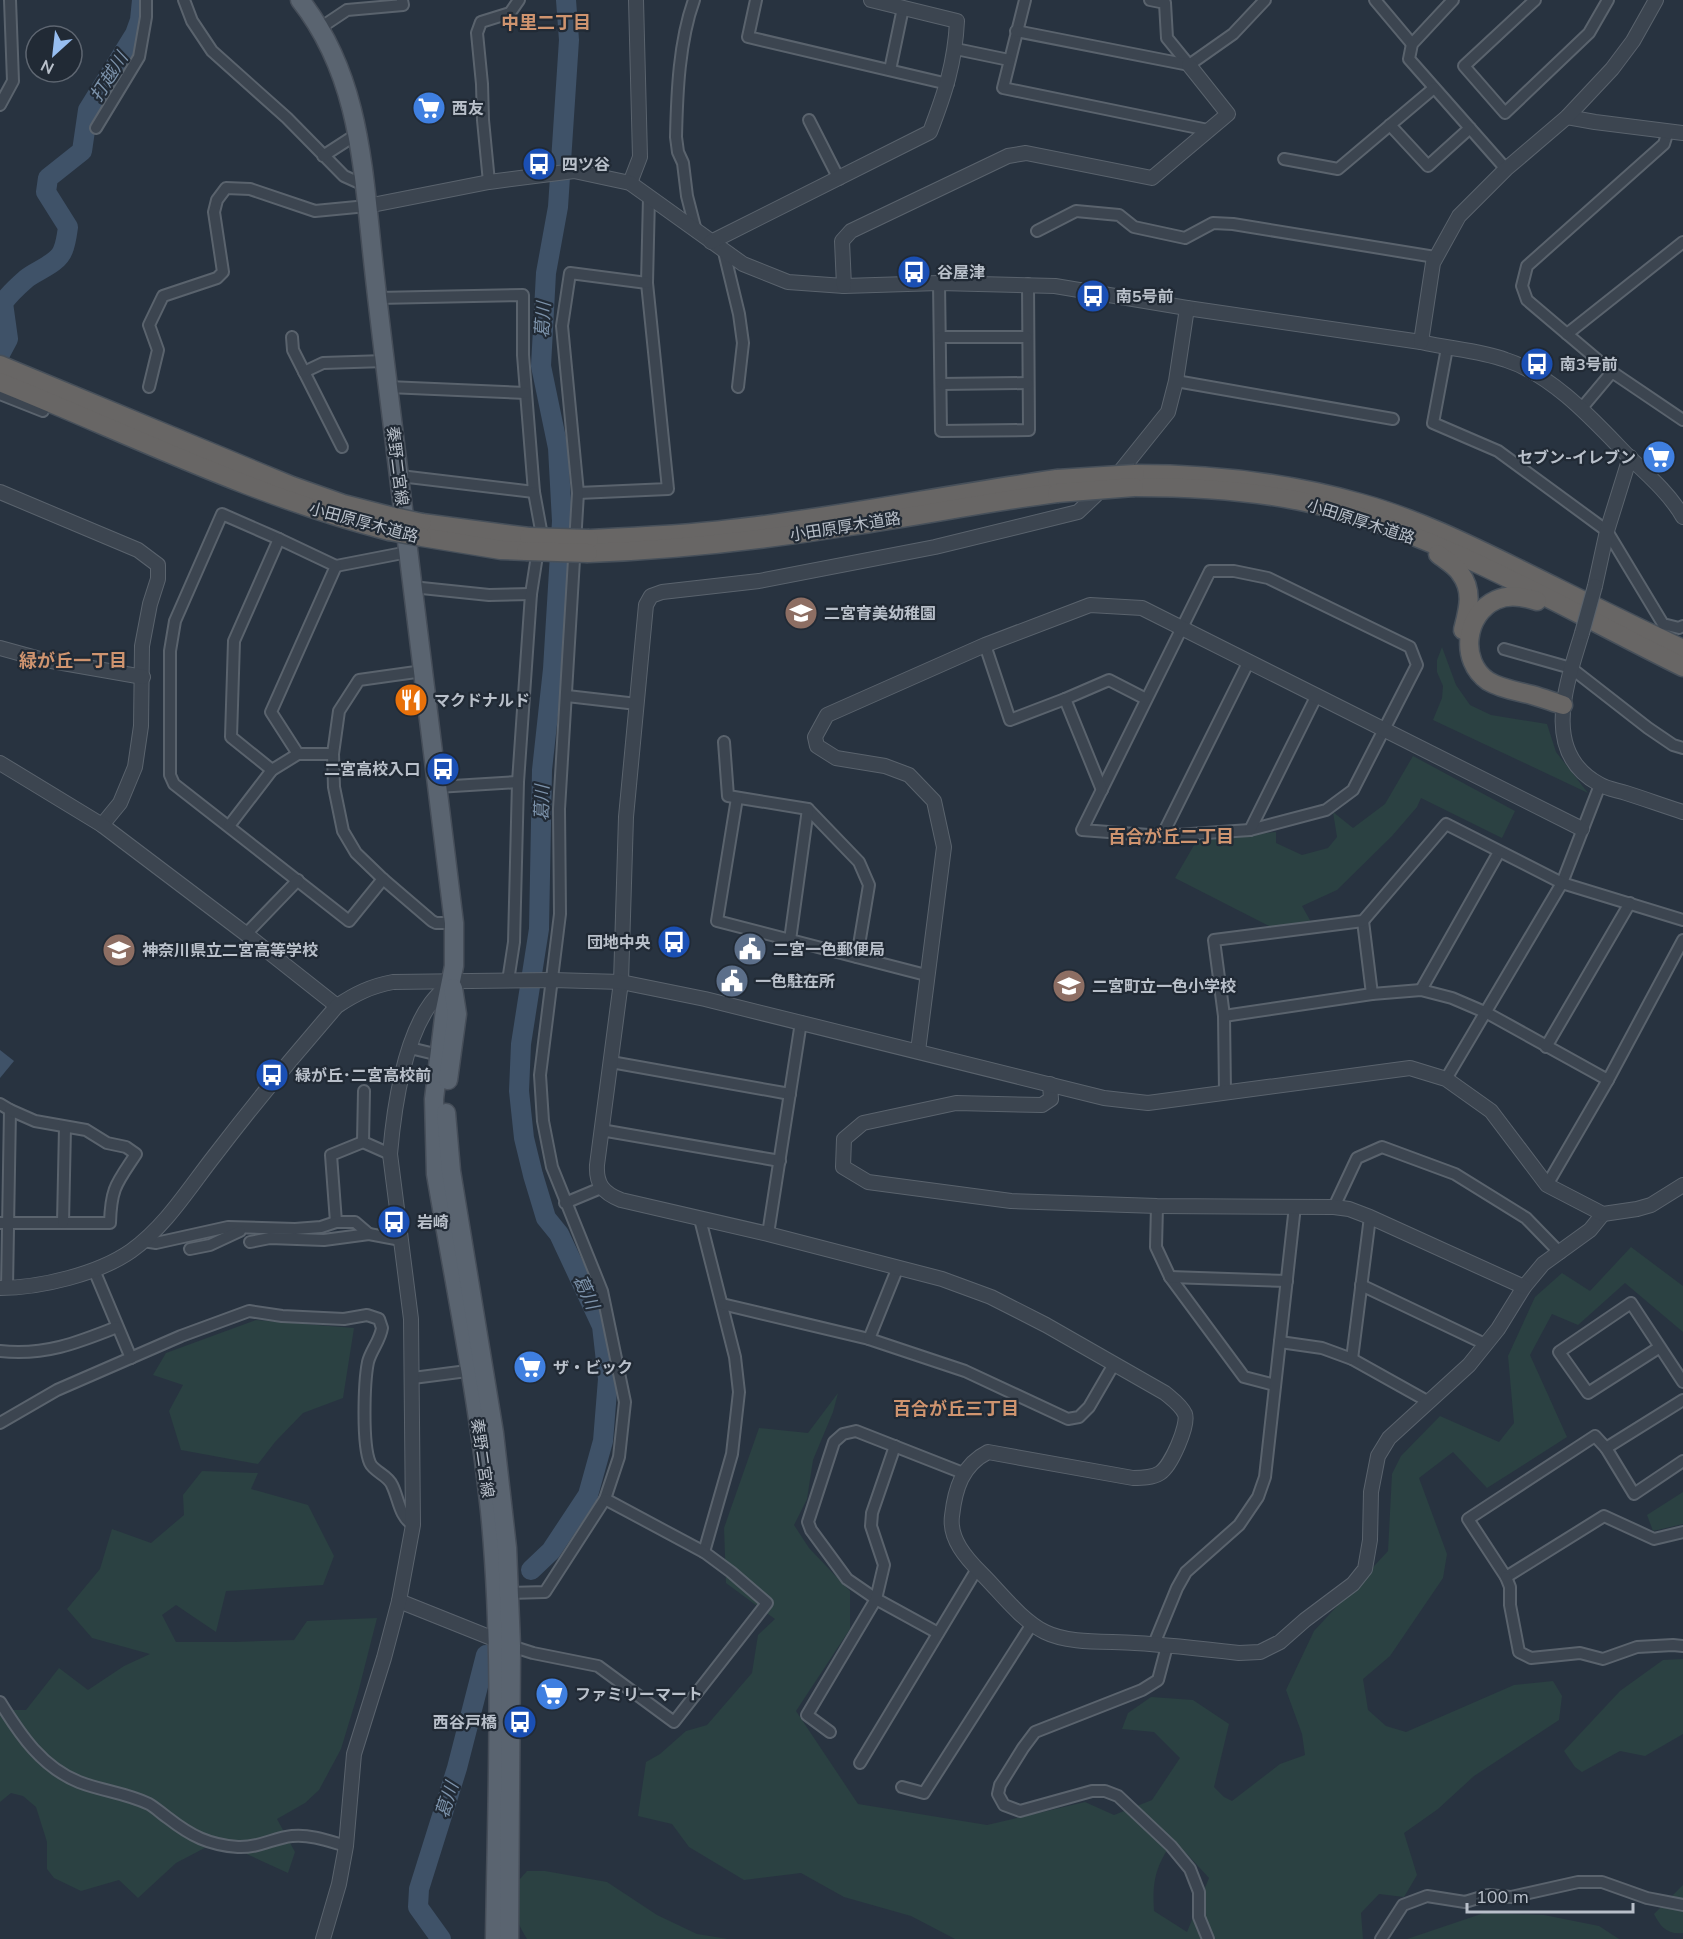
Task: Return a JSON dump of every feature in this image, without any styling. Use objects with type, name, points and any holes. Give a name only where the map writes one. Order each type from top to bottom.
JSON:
[{"type":"highway","name":"小田原厚木道路","points":[[0,366],[48,400]]},
{"type":"highway","name":"小田原厚木道路","points":[[0,382],[343,504],[389,524],[527,544],[588,546],[1057,486],[1134,481],[1189,474],[1250,479],[1362,503],[1436,531],[1683,648]]},
{"type":"highway","name":"小田原厚木道路","points":[[1134,481],[1248,493],[1305,502],[1359,517],[1424,541],[1573,611],[1683,667]]},
{"type":"highway","points":[[1424,541],[1460,572],[1467,586],[1470,598],[1460,642],[1461,657],[1467,671],[1488,691],[1502,696],[1563,705]]},
{"type":"highway","points":[[1563,705],[1500,687],[1486,680],[1476,669],[1468,644],[1476,618],[1485,606],[1497,599],[1528,598],[1573,611]]},
{"type":"main road","name":"秦野二宮線","points":[[300,0],[320,27],[342,71],[357,134],[368,206],[377,298],[454,923],[452,981],[445,1010],[434,1099],[436,1174],[477,1370],[504,1516],[509,1593],[498,1700],[495,1939]]},
{"type":"main road","name":"秦野二宮線","points":[[452,981],[457,1014],[446,1095],[447,1134],[477,1370],[503,1644],[509,1939]]},
{"type":"street","points":[[0,105],[13,81],[10,0]]},
{"type":"street","points":[[96,128],[139,57],[146,17],[146,0]]},
{"type":"street","points":[[183,0],[192,21],[212,51],[287,118],[344,176],[364,185]]},
{"type":"street","points":[[320,27],[346,5],[403,5],[402,0]]},
{"type":"street","points":[[489,182],[477,33],[481,22],[510,13],[519,0]]},
{"type":"street","points":[[630,183],[640,157],[636,0]]},
{"type":"street","points":[[694,0],[688,17],[685,38],[676,137],[696,231]]},
{"type":"street","points":[[756,0],[748,36],[948,84]]},
{"type":"street","points":[[711,242],[930,132],[948,84],[956,49],[957,21],[871,0]]},
{"type":"street","points":[[1025,0],[1003,88],[1208,130]]},
{"type":"street","points":[[844,286],[842,241],[851,231],[1008,156],[1026,153],[1152,178],[1228,114],[1167,38],[1165,3],[1150,0]]},
{"type":"street","points":[[1016,32],[1189,65],[1233,34],[1265,0]]},
{"type":"street","points":[[1375,0],[1412,44]]},
{"type":"street","points":[[1454,0],[1412,44],[1409,59],[1506,169]]},
{"type":"street","points":[[1535,0],[1464,66],[1505,113],[1589,33],[1608,0]]},
{"type":"street","points":[[1421,342],[1435,257],[1459,216],[1506,169],[1567,117],[1612,69],[1632,41],[1656,0]]},
{"type":"street","points":[[890,70],[903,8]]},
{"type":"street","points":[[956,49],[1009,60]]},
{"type":"street","points":[[1284,159],[1338,169],[1434,88]]},
{"type":"street","points":[[1567,117],[1683,133]]},
{"type":"street","points":[[809,120],[839,179]]},
{"type":"street","points":[[1390,125],[1428,166],[1470,128]]},
{"type":"street","points":[[1668,131],[1664,144],[1527,266],[1522,286],[1527,300],[1612,372],[1683,420]]},
{"type":"street","points":[[323,156],[357,134]]},
{"type":"street","points":[[149,387],[158,350],[148,325],[163,296],[217,278],[223,273],[214,212],[217,200],[226,188],[250,189],[315,211],[368,206],[489,182],[574,171],[630,183],[724,252],[758,272],[788,282],[844,286],[939,282],[1055,286],[1421,342],[1508,360],[1541,377],[1581,409],[1655,482],[1683,518]]},
{"type":"street","points":[[578,493],[668,489],[647,283],[649,197]]},
{"type":"street","points":[[1037,231],[1076,211],[1119,215],[1134,227],[1185,238],[1213,223],[1233,224],[1435,257]]},
{"type":"street","points":[[1567,334],[1683,242]]},
{"type":"street","points":[[724,252],[744,343],[738,387]]},
{"type":"street","points":[[509,1593],[544,1592],[605,1498],[619,1457],[625,1402],[602,1291],[552,1167],[543,1120],[540,1075],[549,980],[560,914],[559,809],[578,493],[562,326],[570,273],[647,283]]},
{"type":"street","points":[[939,282],[941,431],[1029,430],[1028,284]]},
{"type":"street","points":[[377,298],[523,295],[523,355],[534,492],[541,530],[531,594],[518,782],[513,980]]},
{"type":"street","points":[[1187,308],[1176,381],[1164,420],[1119,473],[1078,512],[934,547],[759,581],[662,592],[651,596],[646,605],[626,817],[621,982],[596,1177],[601,1188],[610,1196],[621,1200],[768,1234],[942,1279],[991,1297],[1165,1393],[1182,1408],[1186,1416],[1180,1441],[1168,1465],[1160,1473],[1150,1477],[1132,1478],[988,1452],[971,1463],[963,1473],[954,1500],[951,1522],[953,1534],[977,1569],[1032,1624],[1060,1638],[1239,1653],[1260,1652],[1280,1642],[1353,1584],[1365,1569],[1370,1540],[1371,1492],[1378,1456],[1389,1438],[1469,1365],[1543,1264],[1590,1230],[1603,1214]]},
{"type":"street","points":[[292,337],[293,350],[342,447]]},
{"type":"street","points":[[940,337],[1027,337]]},
{"type":"street","points":[[1447,348],[1433,423],[1498,451],[1607,531],[1663,624],[1679,628],[1683,626]]},
{"type":"street","points":[[304,372],[323,363],[385,361]]},
{"type":"street","points":[[1581,409],[1612,372]]},
{"type":"street","points":[[1176,381],[1393,418]]},
{"type":"street","points":[[940,384],[1028,383]]},
{"type":"street","points":[[388,387],[526,393]]},
{"type":"street","points":[[0,394],[48,400]]},
{"type":"street","points":[[1630,457],[1607,531],[1595,586],[1572,668],[1563,705],[1562,730],[1572,759],[1583,772],[1599,784],[1683,812]]},
{"type":"street","points":[[400,476],[534,492]]},
{"type":"street","points":[[0,492],[138,550],[158,565],[158,579],[150,604],[142,646],[141,726],[135,767],[120,803],[102,825]]},
{"type":"street","points":[[383,879],[349,921],[174,784],[170,776],[170,651],[175,621],[222,514],[336,566],[408,552]]},
{"type":"street","points":[[272,770],[231,737],[233,665],[234,642],[279,539]]},
{"type":"street","points":[[298,754],[271,712],[336,566]]},
{"type":"street","points":[[1210,571],[1234,571],[1268,578],[1410,647],[1417,665],[1353,790],[1326,810],[1250,830],[1162,836],[1082,830],[1182,627],[1210,571]]},
{"type":"street","points":[[412,587],[489,595],[531,594]]},
{"type":"street","points":[[918,1051],[944,847],[934,801],[909,775],[885,766],[836,758],[818,746],[816,737],[827,715],[985,645],[1090,605],[1142,608],[1582,829]]},
{"type":"street","points":[[985,645],[1010,720],[1109,680],[1146,699]]},
{"type":"street","points":[[0,648],[40,659],[142,677]]},
{"type":"street","points":[[1504,650],[1572,668],[1648,728],[1673,745],[1683,748]]},
{"type":"street","points":[[1162,836],[1249,661]]},
{"type":"street","points":[[423,671],[358,680],[339,711],[333,754],[334,787],[342,831],[356,853],[432,921],[454,923]]},
{"type":"street","points":[[1250,830],[1317,695]]},
{"type":"street","points":[[567,696],[637,704]]},
{"type":"street","points":[[1065,699],[1102,789]]},
{"type":"street","points":[[724,742],[728,796],[808,809],[859,862],[869,885],[856,957]]},
{"type":"street","points":[[229,826],[272,770],[298,754],[333,754]]},
{"type":"street","points":[[0,763],[102,825],[337,1006]]},
{"type":"street","points":[[437,788],[518,782]]},
{"type":"street","points":[[1446,1078],[1562,883],[1599,784]]},
{"type":"street","points":[[737,798],[717,921],[926,975]]},
{"type":"street","points":[[790,940],[808,809]]},
{"type":"street","points":[[1225,1092],[1224,1016],[1214,940],[1364,921],[1446,824],[1562,883],[1683,920]]},
{"type":"street","points":[[1421,990],[1499,852]]},
{"type":"street","points":[[246,934],[298,880]]},
{"type":"street","points":[[1546,1047],[1630,903]]},
{"type":"street","points":[[1364,921],[1372,994]]},
{"type":"street","points":[[1547,1185],[1608,1080],[1683,940]]},
{"type":"street","points":[[10,1110],[4,1223],[4,1288],[53,1281],[94,1270],[129,1252],[143,1241],[157,1229],[215,1154],[337,1006],[354,994],[372,986],[393,982],[513,980],[621,982],[801,1022],[1104,1098],[1148,1103],[1410,1068],[1446,1078],[1491,1111],[1547,1185],[1603,1214],[1651,1205],[1683,1185]]},
{"type":"street","points":[[323,1939],[339,1884],[346,1846],[354,1754],[399,1601],[413,1525],[411,1319],[390,1154],[402,1074],[410,1048],[431,1004],[452,981]]},
{"type":"street","points":[[1224,1016],[1372,994],[1421,990],[1452,998],[1486,1013],[1608,1080]]},
{"type":"street","points":[[768,1234],[801,1022]]},
{"type":"street","points":[[410,1048],[439,1055]]},
{"type":"street","points":[[610,1062],[790,1094]]},
{"type":"street","points":[[1050,1084],[1051,1099],[1042,1105],[956,1103],[863,1123],[844,1139],[843,1167],[868,1182],[1000,1199],[1156,1206],[1295,1206],[1349,1209],[1370,1216],[1524,1287]]},
{"type":"street","points":[[363,1142],[364,1091]]},
{"type":"street","points":[[0,1104],[36,1121],[86,1130],[106,1143],[126,1147],[136,1154],[114,1187],[110,1223],[4,1223]]},
{"type":"street","points":[[63,1223],[65,1126]]},
{"type":"street","points":[[601,1130],[780,1161]]},
{"type":"street","points":[[336,1222],[331,1155],[363,1142],[390,1154]]},
{"type":"street","points":[[1334,1207],[1356,1158],[1382,1147],[1455,1174],[1526,1218],[1560,1253]]},
{"type":"street","points":[[565,1203],[601,1188]]},
{"type":"street","points":[[1156,1206],[1156,1247],[1170,1277],[1244,1377],[1275,1385]]},
{"type":"street","points":[[1208,1939],[1199,1917],[1199,1892],[1190,1869],[1171,1846],[1118,1796],[1105,1791],[1092,1791],[1020,1811],[1004,1805],[999,1794],[1000,1785],[1035,1732],[1142,1690],[1158,1680],[1160,1645],[1177,1588],[1186,1572],[1239,1525],[1258,1497],[1265,1477],[1295,1206]]},
{"type":"street","points":[[1352,1359],[1370,1216]]},
{"type":"street","points":[[700,1219],[735,1357],[739,1392],[732,1454],[704,1552]]},
{"type":"street","points":[[143,1241],[156,1243],[228,1227],[295,1229],[321,1227],[336,1222],[355,1222],[369,1234]]},
{"type":"street","points":[[190,1249],[210,1245],[249,1228]]},
{"type":"street","points":[[250,1242],[270,1238],[324,1240],[369,1234],[401,1240]]},
{"type":"street","points":[[869,1339],[898,1267]]},
{"type":"street","points":[[94,1270],[131,1358]]},
{"type":"street","points":[[1170,1277],[1287,1281]]},
{"type":"street","points":[[1361,1285],[1485,1344]]},
{"type":"street","points":[[1660,1347],[1588,1393],[1559,1352],[1631,1303],[1660,1347],[1683,1382]]},
{"type":"street","points":[[722,1304],[869,1339],[965,1371],[1068,1419],[1079,1417],[1089,1407],[1113,1364]]},
{"type":"street","points":[[0,1423],[57,1390],[249,1311],[282,1316],[344,1319],[368,1315],[379,1319],[382,1328],[370,1355],[366,1373],[366,1452],[371,1466],[391,1482],[406,1521],[413,1525]]},
{"type":"street","points":[[0,1351],[25,1353],[57,1349],[71,1346],[117,1327]]},
{"type":"street","points":[[1280,1342],[1322,1348],[1352,1359],[1429,1402]]},
{"type":"street","points":[[412,1377],[477,1370]]},
{"type":"street","points":[[1606,1448],[1683,1400]]},
{"type":"street","points":[[938,1633],[876,1599],[847,1579],[811,1530],[808,1522],[834,1442],[843,1434],[856,1431],[963,1473]]},
{"type":"street","points":[[1683,1461],[1634,1494],[1606,1448],[1595,1436],[1468,1519],[1506,1577],[1510,1587],[1509,1605],[1519,1652],[1531,1658],[1580,1653],[1603,1659],[1636,1647],[1683,1646]]},
{"type":"street","points":[[830,1732],[807,1715],[876,1599],[884,1565],[871,1526],[872,1513],[895,1446]]},
{"type":"street","points":[[399,1601],[503,1644],[533,1653],[598,1665],[674,1722],[767,1603],[704,1552],[605,1498]]},
{"type":"street","points":[[1506,1577],[1604,1516],[1654,1539],[1683,1532]]},
{"type":"street","points":[[860,1763],[977,1569]]},
{"type":"street","points":[[902,1787],[924,1793],[1032,1624]]},
{"type":"street","points":[[0,1702],[16,1730],[41,1758],[58,1771],[79,1782],[125,1794],[152,1805],[188,1833],[204,1842],[257,1847],[292,1836],[329,1841],[346,1846]]},
{"type":"street","points":[[1381,1939],[1403,1905],[1427,1896],[1465,1902],[1488,1895],[1511,1897],[1578,1882],[1602,1882],[1647,1898],[1683,1905]]},
{"type":"green space","points":[[1442,647],[1456,685],[1470,705],[1491,715],[1547,724],[1556,752],[1588,793],[1433,720],[1442,698],[1443,686],[1437,672],[1437,660]]},
{"type":"green space","points":[[1413,756],[1515,811],[1502,838],[1421,798],[1417,807],[1392,836],[1337,890],[1302,906],[1311,922],[1271,927],[1175,878],[1197,840],[1276,832],[1276,843],[1302,855],[1328,848],[1337,837],[1333,812],[1353,828],[1385,804]]},
{"type":"green space","points":[[1631,1247],[1683,1286],[1683,1332],[1625,1283],[1578,1325],[1552,1314],[1530,1355],[1567,1437],[1487,1488],[1453,1452],[1419,1478],[1447,1554],[1443,1578],[1390,1656],[1363,1679],[1368,1710],[1386,1726],[1406,1732],[1514,1685],[1553,1681],[1562,1696],[1559,1720],[1474,1776],[1438,1809],[1404,1833],[1417,1875],[1404,1897],[1379,1894],[1361,1913],[1363,1939],[955,1939],[911,1916],[844,1897],[801,1873],[744,1880],[689,1847],[672,1824],[638,1816],[646,1762],[660,1754],[686,1731],[707,1725],[752,1673],[758,1635],[775,1619],[726,1583],[724,1528],[759,1428],[808,1433],[838,1393],[833,1412],[813,1460],[807,1499],[794,1525],[809,1548],[850,1591],[850,1629],[796,1711],[858,1804],[987,1825],[1085,1802],[1114,1815],[1152,1800],[1180,1758],[1154,1732],[1122,1729],[1128,1713],[1151,1697],[1193,1700],[1229,1724],[1214,1787],[1232,1801],[1280,1764],[1305,1755],[1302,1734],[1286,1690],[1314,1631],[1388,1551],[1392,1474],[1401,1456],[1440,1416],[1499,1442],[1514,1423],[1508,1356],[1535,1297],[1562,1273],[1590,1291]],"holes":[[[1174,1840],[1209,1878],[1187,1932],[1154,1911],[1154,1890],[1159,1865]]]},
{"type":"green space","points":[[256,1320],[354,1328],[343,1398],[303,1413],[275,1442],[258,1464],[181,1450],[169,1411],[183,1385],[153,1375],[166,1353]]},
{"type":"green space","points":[[202,1471],[258,1473],[251,1489],[308,1505],[334,1556],[323,1585],[226,1591],[216,1632],[176,1605],[162,1615],[176,1642],[294,1640],[307,1621],[377,1618],[358,1693],[341,1749],[319,1790],[305,1803],[277,1819],[295,1852],[288,1873],[218,1841],[176,1863],[138,1898],[119,1880],[81,1891],[54,1878],[47,1869],[47,1842],[36,1807],[23,1796],[11,1793],[0,1802],[0,1710],[26,1710],[59,1668],[88,1690],[124,1666],[150,1654],[92,1638],[67,1609],[100,1569],[112,1529],[151,1543],[184,1515],[183,1495]]},
{"type":"green space","points":[[1683,1492],[1683,1524],[1653,1531],[1647,1515]]},
{"type":"green space","points":[[1683,1659],[1683,1734],[1645,1756],[1620,1751],[1582,1772],[1575,1767],[1564,1751],[1620,1691],[1663,1660]]},
{"type":"green space","points":[[527,1871],[545,1871],[607,1882],[657,1915],[697,1934],[728,1939],[527,1939],[518,1921],[512,1900],[516,1885]]},
{"type":"green space","points":[[1683,1885],[1683,1933],[1673,1933],[1662,1926],[1654,1914]]},
{"type":"green space","points":[[1484,1913],[1544,1915],[1599,1926],[1619,1939],[1407,1939]]},
{"type":"water","points":[[0,1050],[14,1061],[0,1078]]},
{"type":"waterway","name":"打越川","points":[[0,354],[8,339],[3,303],[26,279],[57,259],[65,244],[68,227],[46,192],[48,178],[82,151],[88,110],[135,34],[140,20],[142,0]]},
{"type":"waterway","name":"葛川","points":[[531,1570],[551,1551],[588,1495],[603,1441],[608,1379],[602,1326],[559,1234],[546,1218],[524,1138],[519,1091],[521,1044],[539,929],[542,770],[553,669],[562,521],[558,448],[541,366],[546,273],[558,207],[569,40],[566,0]]},
{"type":"waterway","name":"葛川","points":[[441,1939],[418,1907],[419,1889],[457,1768],[486,1655]]},
{"type":"place","name":"西友","points":[[429,108]]},
{"type":"place","name":"四ツ谷","points":[[539,164]]},
{"type":"place","name":"谷屋津","points":[[914,272]]},
{"type":"place","name":"南5号前","points":[[1093,296]]},
{"type":"place","name":"南3号前","points":[[1537,364]]},
{"type":"place","name":"セブン-イレブン","points":[[1659,457]]},
{"type":"place","name":"二宮育美幼稚園","points":[[801,613]]},
{"type":"place","name":"マクドナルド","points":[[411,700]]},
{"type":"place","name":"二宮高校入口","points":[[443,769]]},
{"type":"place","name":"団地中央","points":[[674,942]]},
{"type":"place","name":"二宮一色郵便局","points":[[750,949]]},
{"type":"place","name":"神奈川県立二宮高等学校","points":[[119,950]]},
{"type":"place","name":"一色駐在所","points":[[732,981]]},
{"type":"place","name":"二宮町立一色小学校","points":[[1069,986]]},
{"type":"place","name":"緑が丘･二宮高校前","points":[[272,1075]]},
{"type":"place","name":"岩崎","points":[[394,1222]]},
{"type":"place","name":"ザ・ビック","points":[[530,1367]]},
{"type":"place","name":"ファミリーマート","points":[[552,1694]]},
{"type":"place","name":"西谷戸橋","points":[[520,1722]]},
{"type":"district","name":"中里二丁目","points":[[546,23]]},
{"type":"district","name":"緑が丘一丁目","points":[[73,661]]},
{"type":"district","name":"百合が丘二丁目","points":[[1171,837]]},
{"type":"district","name":"百合が丘三丁目","points":[[956,1409]]}]
